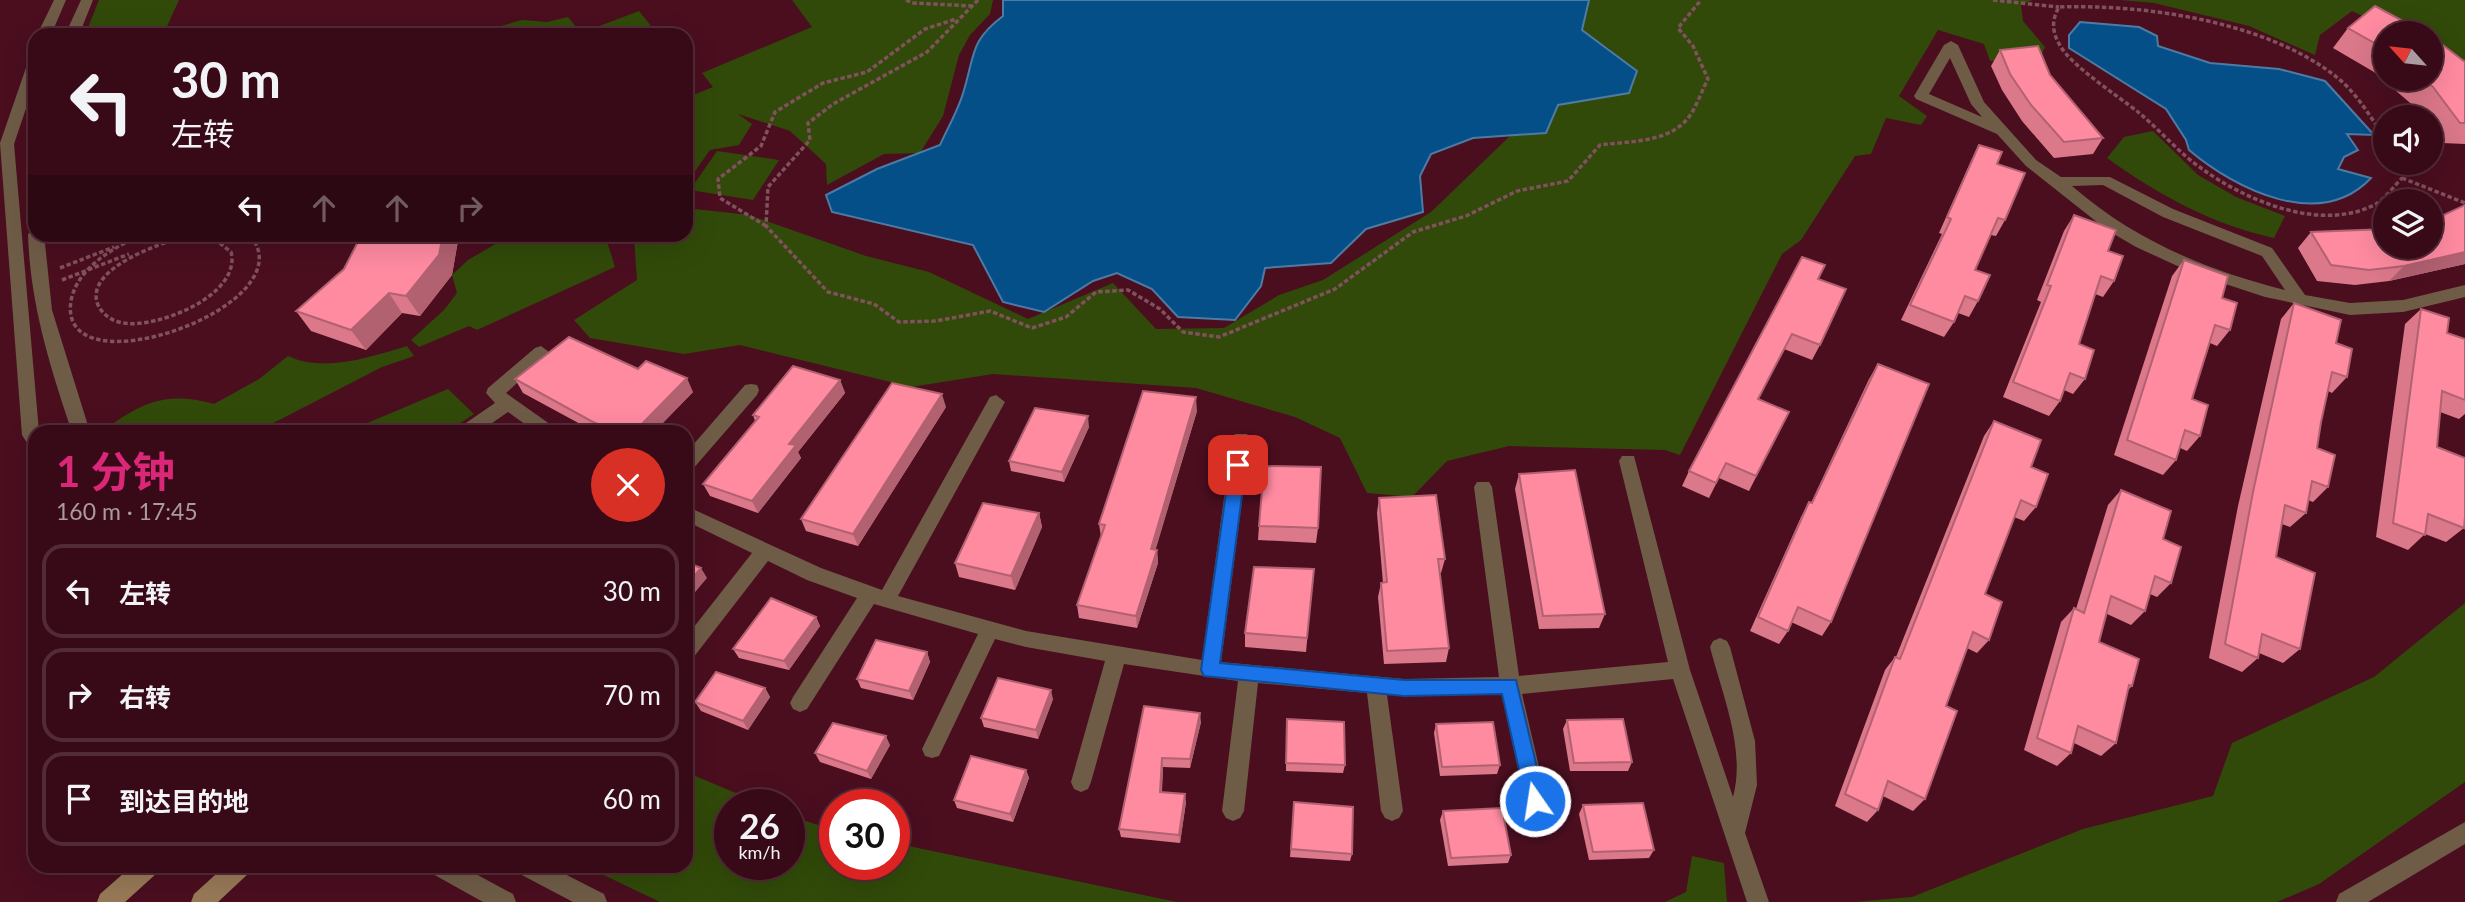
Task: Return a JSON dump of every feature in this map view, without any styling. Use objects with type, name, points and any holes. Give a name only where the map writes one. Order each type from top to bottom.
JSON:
[{"type":"main road","points":[[108,902],[141,873]]},
{"type":"main road","points":[[202,902],[233,873]]},
{"type":"street","points":[[45,28],[49,9],[60,0]]},
{"type":"street","points":[[75,28],[87,0]]},
{"type":"street","points":[[1998,130],[1921,96],[1951,45],[1978,104],[1998,130],[2031,163],[2058,182],[2086,208],[2143,247],[2238,285],[2350,309],[2403,306],[2465,291]]},
{"type":"street","points":[[28,80],[3,145],[30,425]]},
{"type":"street","points":[[2058,182],[2105,180],[2168,214],[2267,252],[2300,300]]},
{"type":"street","points":[[37,242],[50,344],[79,425]]},
{"type":"street","points":[[538,425],[494,393],[541,352]]},
{"type":"street","points":[[693,457],[751,390]]},
{"type":"street","points":[[800,703],[878,597],[996,402]]},
{"type":"street","points":[[476,425],[508,403]]},
{"type":"street","points":[[1210,670],[1241,439]]},
{"type":"street","points":[[1628,461],[1680,670],[1758,902]]},
{"type":"street","points":[[1483,487],[1510,685],[1535,801]]},
{"type":"street","points":[[693,516],[814,574],[878,597],[1026,639],[1210,670],[1404,688],[1510,685],[1680,670]]},
{"type":"street","points":[[693,643],[765,551]]},
{"type":"street","points":[[932,749],[990,629]]},
{"type":"street","points":[[1720,647],[1745,741],[1747,785],[1735,832]]},
{"type":"street","points":[[1081,782],[1118,654]]},
{"type":"street","points":[[1233,811],[1249,674]]},
{"type":"street","points":[[1376,685],[1392,811]]},
{"type":"street","points":[[2347,902],[2465,832]]},
{"type":"street","points":[[452,873],[505,902]]},
{"type":"street","points":[[540,873],[596,902]]},
{"type":"path","points":[[906,0],[912,3],[974,6]]},
{"type":"path","points":[[766,226],[768,187],[810,140],[808,123],[833,104],[927,52],[978,0]]},
{"type":"path","points":[[957,19],[925,29],[867,72],[823,83],[775,112],[761,146],[718,178],[720,198],[766,226],[828,292],[874,304],[899,322],[936,321],[990,311],[1032,328],[1066,317],[1097,292],[1128,290],[1160,309],[1183,332],[1219,338],[1257,319],[1335,289],[1413,232],[1466,216],[1517,191],[1568,181],[1600,145],[1650,138],[1671,131],[1690,116],[1707,79],[1693,46],[1678,28],[1701,0]]},
{"type":"path","points":[[1993,0],[2059,7],[2080,4],[2157,9],[2250,31],[2308,59],[2339,78],[2373,122]]},
{"type":"path","points":[[2059,7],[2052,18],[2052,34],[2064,52],[2170,138],[2199,167],[2240,193],[2284,210],[2339,215],[2376,204],[2402,178]]},
{"type":"path","points":[[2402,178],[2465,202]]},
{"type":"path","points":[[41,282],[127,242]]},
{"type":"path","points":[[128,242],[90,268],[76,286],[69,304],[71,320],[82,332],[112,341],[152,339],[208,317],[231,301],[248,283],[257,267],[259,252],[253,242]]},
{"type":"path","points":[[41,282],[90,268],[161,242]]},
{"type":"path","points":[[141,250],[108,274],[99,288],[97,301],[102,312],[113,319],[130,323],[150,322],[194,307],[227,278],[233,264],[231,251],[222,242]]},
{"type":"green space","points":[[99,0],[179,0],[166,28],[88,28]]},
{"type":"green space","points":[[792,0],[993,0],[990,14],[970,35],[959,55],[943,116],[920,153],[884,154],[827,185],[826,164],[790,131],[738,114],[752,124],[739,145],[710,150],[693,174],[693,95],[713,87],[702,73],[812,27]]},
{"type":"green space","points":[[1589,0],[2032,0],[2021,5],[2023,21],[2045,47],[2041,56],[1990,61],[1984,44],[1938,30],[1899,96],[1927,116],[1921,125],[1886,118],[1871,154],[1855,156],[1801,240],[1782,254],[1680,455],[1665,450],[1509,446],[1447,461],[1412,497],[1367,493],[1340,438],[1295,417],[1196,388],[993,374],[911,387],[740,345],[684,354],[590,338],[574,320],[637,280],[634,242],[693,242],[693,209],[749,215],[866,256],[929,272],[1028,319],[1113,283],[1156,329],[1224,328],[1279,295],[1323,280],[1431,212],[1511,135],[1546,133],[1558,105],[1629,93],[1611,50],[1582,30]]},
{"type":"green space","points":[[2120,0],[2465,0],[2465,78],[2443,60],[2443,21],[2373,21],[2352,11],[2320,35],[2315,55],[2249,26],[2154,3]]},
{"type":"green space","points":[[639,11],[653,28],[594,28]]},
{"type":"green space","points":[[568,17],[577,28],[494,28],[522,20],[547,22]]},
{"type":"green space","points":[[2153,131],[2198,175],[2236,197],[2285,216],[2274,238],[2229,225],[2186,207],[2107,158],[2124,137]]},
{"type":"green space","points":[[717,151],[779,160],[753,200],[693,190],[693,186]]},
{"type":"green space","points":[[499,242],[607,242],[615,267],[477,330],[469,326],[419,347],[411,340],[444,310],[457,293],[452,275],[468,260]]},
{"type":"green space","points":[[407,346],[414,356],[382,367],[270,425],[112,425],[143,406],[168,399],[197,400],[214,404],[259,379],[288,356],[317,363],[347,362]]},
{"type":"green space","points":[[448,389],[474,414],[458,425],[363,425]]},
{"type":"green space","points":[[2465,603],[2465,782],[2319,884],[2277,902],[1854,902],[1912,897],[2083,829],[2213,796],[2232,743],[2374,677]]},
{"type":"green space","points":[[693,775],[726,789],[714,789],[714,880],[805,880],[805,821],[819,825],[819,880],[910,880],[910,846],[1177,902],[660,902],[600,873],[693,873]]},
{"type":"green space","points":[[1692,856],[1724,863],[1727,902],[1665,902],[1686,892]]},
{"type":"water","points":[[1003,0],[1589,0],[1582,30],[1637,71],[1629,93],[1558,105],[1546,133],[1473,138],[1431,154],[1420,176],[1423,212],[1366,229],[1331,263],[1265,268],[1261,286],[1235,320],[1178,317],[1152,289],[1117,273],[1093,281],[1044,312],[1003,302],[973,245],[832,212],[826,195],[877,169],[940,145],[959,104],[975,49],[985,33],[1003,16]]},
{"type":"water","points":[[2080,22],[2139,27],[2157,36],[2158,46],[2210,63],[2279,69],[2325,81],[2373,134],[2347,134],[2358,150],[2344,157],[2338,169],[2371,178],[2350,194],[2328,202],[2303,203],[2278,199],[2253,190],[2208,165],[2189,150],[2186,140],[2166,109],[2069,48],[2069,35]]},
{"type":"building","points":[[2375,6],[2403,21],[2373,21],[2373,42],[2348,28]]},
{"type":"building","points":[[2443,45],[2465,62],[2465,123],[2460,123],[2436,91],[2443,91]]},
{"type":"building","points":[[2038,46],[2050,75],[2103,138],[2064,142],[2031,105],[2010,74],[2000,50]]},
{"type":"building","points":[[1979,145],[2002,152],[1997,164],[2025,173],[2005,220],[1998,218],[1975,270],[1990,275],[1978,301],[1965,296],[1954,322],[1910,305],[1951,219],[1947,217]]},
{"type":"building","points":[[2465,205],[2465,252],[2443,257],[2443,215]]},
{"type":"building","points":[[2074,215],[2116,230],[2108,251],[2123,256],[2114,281],[2101,276],[2079,344],[2094,350],[2085,379],[2070,373],[2060,401],[2013,382],[2051,286],[2047,285]]},
{"type":"building","points":[[2373,229],[2373,259],[2434,259],[2369,270],[2331,265],[2311,232]]},
{"type":"building","points":[[358,242],[441,242],[439,255],[406,296],[389,293],[351,330],[296,311],[344,269]]},
{"type":"building","points":[[1802,257],[1825,265],[1818,279],[1846,289],[1820,345],[1792,334],[1758,399],[1789,412],[1756,476],[1726,463],[1716,483],[1689,471]]},
{"type":"building","points":[[2184,260],[2228,276],[2222,298],[2237,303],[2230,330],[2215,325],[2192,399],[2208,405],[2200,436],[2185,430],[2176,460],[2127,440]]},
{"type":"building","points":[[2294,303],[2341,320],[2336,343],[2352,349],[2347,377],[2332,372],[2321,422],[2317,448],[2335,455],[2328,487],[2312,481],[2306,513],[2285,505],[2276,557],[2315,573],[2300,649],[2262,634],[2258,658],[2225,644],[2253,492]]},
{"type":"building","points":[[2421,309],[2449,318],[2447,333],[2465,339],[2465,400],[2442,391],[2437,447],[2465,458],[2464,528],[2428,514],[2425,535],[2393,523]]},
{"type":"building","points":[[569,337],[638,369],[646,361],[687,378],[641,425],[600,425],[515,379]]},
{"type":"building","points":[[1878,364],[1929,384],[1831,622],[1798,607],[1788,631],[1758,617],[1809,502],[1812,503]]},
{"type":"building","points":[[793,366],[840,380],[789,444],[796,445],[752,501],[703,484],[759,417],[753,415]]},
{"type":"building","points":[[892,383],[942,394],[853,534],[801,519]]},
{"type":"building","points":[[1143,391],[1196,397],[1151,549],[1157,550],[1136,616],[1077,605],[1105,525],[1099,524]]},
{"type":"building","points":[[1035,408],[1088,416],[1062,472],[1009,461]]},
{"type":"building","points":[[1994,421],[2041,440],[2031,467],[2048,474],[2036,507],[2021,500],[1985,594],[2002,602],[1989,640],[1973,632],[1946,706],[1957,711],[1925,799],[1888,781],[1878,810],[1845,794],[1895,657],[1900,659]]},
{"type":"building","points":[[1264,466],[1321,467],[1318,528],[1259,526]]},
{"type":"building","points":[[1575,470],[1605,614],[1543,616],[1519,474]]},
{"type":"building","points":[[2121,490],[2171,511],[2163,539],[2181,547],[2171,583],[2155,576],[2145,611],[2111,596],[2099,642],[2139,659],[2132,686],[2129,685],[2116,743],[2078,726],[2071,753],[2037,738],[2074,608],[2084,613]]},
{"type":"building","points":[[1436,495],[1445,559],[1438,559],[1449,648],[1387,651],[1381,583],[1387,582],[1379,498]]},
{"type":"building","points":[[983,503],[1039,513],[1011,576],[955,563]]},
{"type":"building","points":[[693,565],[701,568],[693,578]]},
{"type":"building","points":[[1254,567],[1314,569],[1307,638],[1245,633]]},
{"type":"building","points":[[771,598],[816,617],[784,661],[733,649]]},
{"type":"building","points":[[876,640],[927,652],[909,691],[857,679]]},
{"type":"building","points":[[716,672],[765,688],[743,721],[695,702]]},
{"type":"building","points":[[998,678],[1051,690],[1036,730],[981,718]]},
{"type":"building","points":[[1144,706],[1200,713],[1190,759],[1162,758],[1160,792],[1185,794],[1179,835],[1119,829]]},
{"type":"building","points":[[1287,719],[1344,722],[1345,765],[1286,763]]},
{"type":"building","points":[[1623,719],[1632,762],[1574,763],[1567,720]]},
{"type":"building","points":[[1493,722],[1500,765],[1442,767],[1436,724]]},
{"type":"building","points":[[833,723],[886,736],[867,771],[815,753]]},
{"type":"building","points":[[971,756],[1026,770],[1010,814],[954,800]]},
{"type":"building","points":[[1294,802],[1353,807],[1352,854],[1291,849]]},
{"type":"building","points":[[1643,803],[1654,850],[1593,852],[1583,805]]},
{"type":"building","points":[[1502,808],[1511,855],[1451,858],[1443,811]]},
{"type":"route","points":[[1238,465],[1210,670],[1404,688],[1510,685],[1535,801]]}]
